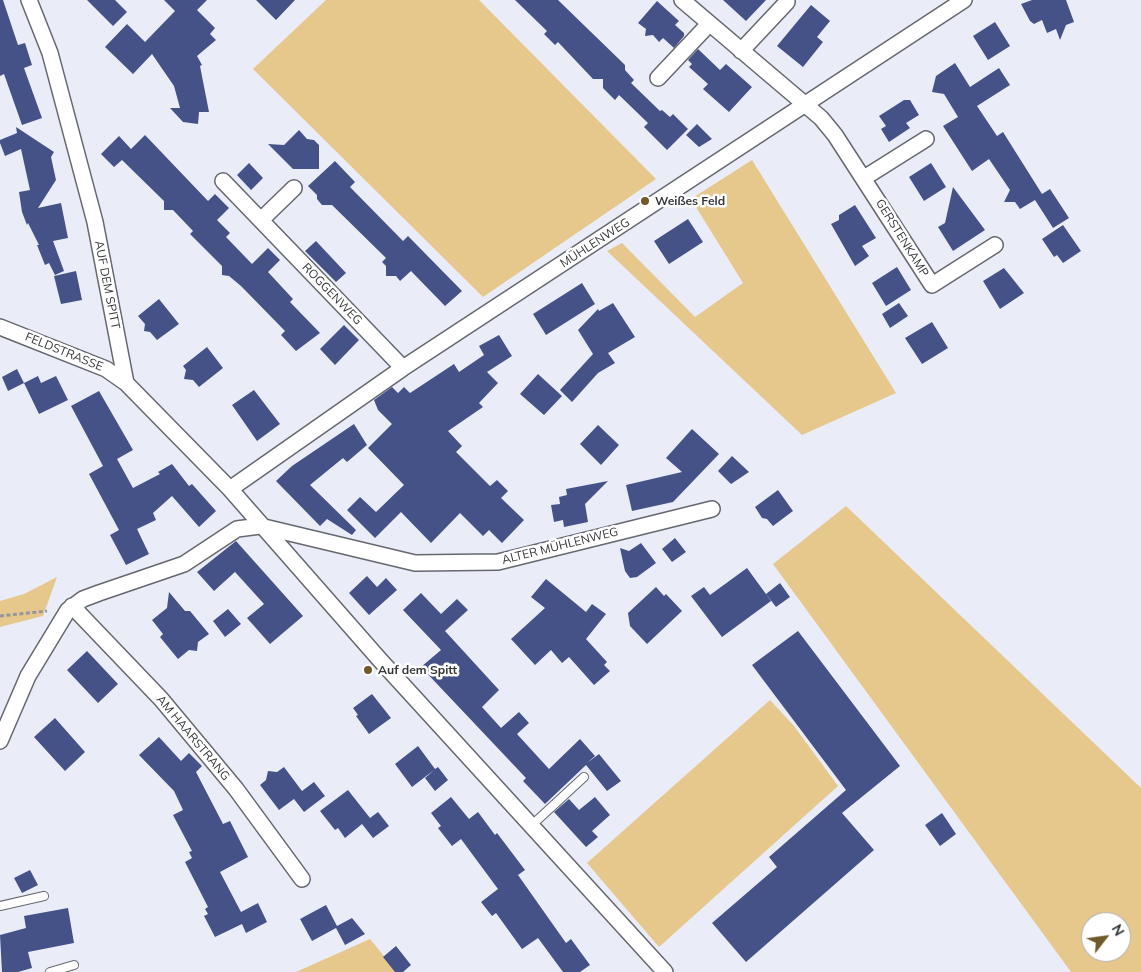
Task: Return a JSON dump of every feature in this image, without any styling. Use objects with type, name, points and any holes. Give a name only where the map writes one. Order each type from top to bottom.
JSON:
[{"type":"street","name":"AUF DEM SPITT","points":[[29,0],[50,53],[95,222],[126,383]]},
{"type":"street","points":[[682,0],[804,105]]},
{"type":"street","name":"MÜHLENWEG","points":[[230,489],[403,368],[964,0]]},
{"type":"street","points":[[741,51],[787,2]]},
{"type":"street","points":[[658,78],[709,24]]},
{"type":"street","name":"GERSTENKAMP","points":[[804,105],[821,118],[835,135],[932,285],[996,245]]},
{"type":"street","points":[[864,178],[926,139]]},
{"type":"street","name":"ROGGENWEG","points":[[223,181],[403,368]]},
{"type":"street","points":[[260,220],[294,188]]},
{"type":"street","name":"FELDSTRASSE","points":[[0,327],[106,369],[126,383]]},
{"type":"street","points":[[126,383],[230,489],[260,526],[665,972]]},
{"type":"street","name":"ALTER MÜHLENWEG","points":[[260,526],[415,563],[498,562],[712,509]]},
{"type":"street","points":[[0,741],[28,676],[70,608],[99,593],[184,564],[237,528],[260,526]]},
{"type":"street","name":"AM HAARSTRANG","points":[[70,608],[162,699],[236,789],[302,879]]},
{"type":"lane","points":[[532,825],[584,777]]},
{"type":"lane","points":[[0,906],[44,896]]},
{"type":"lane","points":[[50,972],[74,964]]},
{"type":"path","points":[[0,616],[70,608]]},
{"type":"shaded area","points":[[326,0],[479,0],[656,179],[483,297],[253,69]]},
{"type":"shaded area","points":[[752,160],[896,393],[802,435],[607,251],[622,243],[695,317],[743,283],[691,199]]},
{"type":"shaded area","points":[[846,506],[1141,788],[1141,972],[1071,972],[773,564]]},
{"type":"shaded area","points":[[57,577],[43,616],[0,627],[0,601],[24,594]]},
{"type":"shaded area","points":[[770,700],[794,726],[838,786],[659,947],[587,863]]},
{"type":"shaded area","points":[[370,939],[397,972],[296,972]]},
{"type":"building","points":[[0,0],[3,0],[18,45],[25,43],[32,65],[24,68],[42,118],[22,125],[4,74],[0,76]]},
{"type":"building","points":[[87,0],[115,0],[127,12],[113,26]]},
{"type":"building","points":[[164,0],[207,0],[197,10],[215,28],[210,34],[216,40],[197,56],[202,65],[200,66],[209,112],[199,112],[198,124],[183,122],[170,108],[180,108],[174,86],[152,54],[133,74],[105,47],[127,24],[145,42],[175,11]]},
{"type":"building","points":[[256,0],[295,0],[276,20]]},
{"type":"building","points":[[515,0],[558,0],[625,65],[625,70],[634,80],[631,83],[660,111],[662,110],[670,117],[673,114],[688,129],[667,150],[644,127],[648,123],[619,95],[615,100],[603,88],[603,79],[593,79],[558,42],[555,45],[544,34],[547,31]]},
{"type":"building","points":[[723,0],[766,0],[746,21]]},
{"type":"building","points":[[1032,0],[1066,0],[1074,22],[1066,25],[1060,40],[1056,29],[1047,33],[1042,20],[1034,24],[1030,21],[1021,4]]},
{"type":"building","points":[[657,1],[679,21],[675,25],[684,33],[684,36],[674,48],[663,38],[659,42],[653,35],[645,36],[646,29],[638,23]]},
{"type":"building","points":[[811,5],[830,21],[817,37],[823,42],[803,67],[777,46]]},
{"type":"building","points":[[995,22],[1010,46],[988,60],[973,36]]},
{"type":"building","points":[[698,49],[720,70],[726,64],[752,87],[729,112],[703,89],[708,84],[689,67],[692,64],[688,60]]},
{"type":"building","points":[[955,63],[970,87],[999,68],[1010,85],[977,106],[997,136],[1003,132],[1042,194],[1050,189],[1069,218],[1053,228],[1035,200],[1020,209],[1015,202],[1004,202],[1010,190],[989,159],[972,171],[943,126],[958,117],[944,94],[932,92],[936,76]]},
{"type":"building","points":[[904,100],[910,100],[919,115],[906,123],[910,128],[889,142],[881,129],[886,126],[879,116]]},
{"type":"building","points":[[697,124],[712,139],[699,147],[686,135]]},
{"type":"building","points":[[16,127],[54,152],[51,157],[56,180],[38,208],[61,203],[68,238],[53,241],[64,271],[55,275],[49,263],[45,265],[37,245],[39,245],[28,223],[27,225],[22,212],[19,192],[30,190],[21,149],[5,156],[0,143],[0,140],[17,133]]},
{"type":"building","points":[[299,130],[307,139],[314,140],[319,145],[319,169],[293,169],[268,144],[284,145]]},
{"type":"building","points":[[145,135],[208,201],[215,194],[229,208],[217,220],[230,233],[226,237],[252,264],[268,248],[280,260],[268,272],[293,299],[290,302],[320,333],[296,351],[281,335],[285,331],[241,286],[229,276],[222,275],[222,266],[190,234],[193,231],[173,210],[164,210],[164,201],[122,160],[114,167],[101,154],[119,136],[131,149]]},
{"type":"building","points":[[335,161],[355,182],[350,187],[403,241],[408,236],[462,291],[445,306],[411,271],[400,281],[396,276],[386,276],[386,266],[382,262],[386,258],[332,205],[322,205],[317,199],[317,195],[308,186]]},
{"type":"building","points":[[249,163],[263,178],[251,190],[237,175]]},
{"type":"building","points":[[931,163],[946,187],[924,201],[909,177]]},
{"type":"building","points":[[953,187],[985,230],[953,251],[938,227],[945,223]]},
{"type":"building","points":[[855,205],[876,238],[862,246],[869,256],[855,266],[831,224],[839,220],[839,215]]},
{"type":"building","points":[[688,219],[703,242],[669,264],[654,241]]},
{"type":"building","points":[[1063,225],[1081,251],[1063,263],[1057,255],[1054,257],[1042,239]]},
{"type":"building","points":[[316,241],[346,273],[336,282],[305,251]]},
{"type":"building","points":[[897,267],[911,290],[886,306],[872,283]]},
{"type":"building","points":[[1004,268],[1024,293],[1000,309],[983,281]]},
{"type":"building","points":[[76,271],[82,300],[61,304],[54,276]]},
{"type":"building","points":[[582,283],[595,304],[546,335],[533,314]]},
{"type":"building","points":[[159,299],[179,324],[157,340],[150,332],[144,331],[145,324],[138,316]]},
{"type":"building","points":[[613,303],[635,337],[608,353],[615,363],[598,373],[572,402],[560,390],[593,354],[578,330],[598,309],[599,311]]},
{"type":"building","points":[[899,303],[908,316],[890,328],[882,314]]},
{"type":"building","points":[[932,322],[948,348],[922,364],[905,338]]},
{"type":"building","points":[[344,325],[359,340],[335,365],[320,349]]},
{"type":"building","points":[[499,335],[512,356],[487,372],[498,383],[479,403],[483,407],[448,431],[462,446],[456,452],[490,486],[497,480],[508,491],[501,498],[524,520],[502,543],[489,530],[483,536],[460,513],[431,543],[401,512],[375,538],[347,510],[360,497],[376,512],[404,485],[368,448],[392,424],[378,410],[374,400],[392,387],[398,393],[404,387],[410,393],[454,364],[459,372],[484,355],[479,346]]},
{"type":"building","points":[[207,347],[223,368],[199,387],[193,380],[184,379],[186,370],[183,366]]},
{"type":"building","points":[[17,369],[24,383],[8,391],[2,377]]},
{"type":"building","points":[[538,374],[562,396],[544,415],[520,394]]},
{"type":"building","points":[[38,376],[41,383],[56,376],[68,400],[39,414],[24,383]]},
{"type":"building","points":[[254,390],[280,424],[257,441],[232,405]]},
{"type":"building","points":[[99,391],[133,450],[117,459],[133,488],[160,474],[158,472],[172,464],[189,486],[192,484],[216,511],[199,527],[172,496],[153,513],[156,520],[137,529],[149,554],[126,565],[110,535],[119,530],[89,474],[103,466],[71,406]]},
{"type":"building","points":[[354,424],[367,445],[347,462],[343,458],[310,485],[356,530],[352,535],[327,519],[320,526],[276,481],[292,466]]},
{"type":"building","points":[[598,425],[619,445],[601,465],[580,444]]},
{"type":"building","points":[[692,429],[719,454],[673,502],[632,511],[626,485],[682,472],[666,458]]},
{"type":"building","points":[[732,456],[749,472],[731,484],[718,471]]},
{"type":"building","points":[[608,481],[585,504],[588,522],[564,527],[563,520],[554,522],[551,505],[560,504],[559,497],[567,495],[566,489]]},
{"type":"building","points":[[778,490],[793,511],[773,526],[767,519],[762,518],[755,507]]},
{"type":"building","points":[[675,538],[686,552],[672,562],[662,549]]},
{"type":"building","points":[[236,541],[303,616],[270,644],[247,618],[264,604],[235,572],[214,591],[197,572]]},
{"type":"building","points":[[641,543],[656,563],[637,577],[630,578],[625,571],[620,548],[629,551]]},
{"type":"building","points":[[747,568],[771,601],[722,637],[691,596],[704,587],[710,595]]},
{"type":"building","points":[[367,576],[377,587],[386,578],[397,590],[369,615],[349,593]]},
{"type":"building","points":[[546,579],[586,612],[592,604],[606,614],[586,639],[607,662],[604,665],[610,671],[594,685],[569,657],[562,663],[551,650],[535,665],[511,639],[545,608],[531,597]]},
{"type":"building","points":[[780,583],[790,597],[776,607],[766,594]]},
{"type":"building","points":[[656,587],[664,596],[666,594],[682,611],[647,644],[630,626],[628,613]]},
{"type":"building","points":[[169,592],[185,611],[190,611],[209,634],[198,642],[197,651],[189,650],[178,659],[160,637],[163,634],[152,620],[167,608]]},
{"type":"building","points":[[421,593],[441,614],[457,599],[468,610],[445,631],[499,690],[482,707],[501,728],[519,712],[529,723],[517,734],[549,769],[580,739],[595,756],[587,763],[599,754],[621,781],[607,791],[586,765],[545,804],[523,781],[526,778],[421,667],[441,650],[403,610]]},
{"type":"building","points":[[228,609],[241,624],[225,637],[213,621]]},
{"type":"building","points":[[798,631],[900,766],[842,813],[874,850],[746,962],[712,923],[777,867],[769,857],[846,790],[752,665]]},
{"type":"building","points":[[87,651],[118,684],[98,703],[67,670]]},
{"type":"building","points":[[372,694],[391,718],[369,734],[356,716],[358,715],[353,708]]},
{"type":"building","points":[[55,718],[85,752],[65,771],[34,737]]},
{"type":"building","points":[[159,737],[181,761],[189,753],[202,766],[196,772],[223,824],[230,821],[248,857],[220,872],[241,912],[258,903],[267,922],[246,933],[242,924],[215,937],[204,916],[208,914],[205,909],[208,907],[185,862],[192,858],[189,852],[192,851],[173,815],[183,810],[174,791],[139,755]]},
{"type":"building","points":[[418,746],[435,769],[438,767],[448,780],[435,791],[425,778],[434,770],[412,787],[395,764]]},
{"type":"building","points":[[284,767],[302,791],[314,782],[325,796],[304,812],[294,799],[279,810],[260,785],[266,780],[268,771],[277,772]]},
{"type":"building","points":[[348,790],[370,818],[378,812],[389,826],[373,838],[362,824],[345,838],[338,828],[335,830],[320,811]]},
{"type":"building","points":[[451,797],[469,819],[478,812],[495,835],[497,833],[525,870],[518,875],[566,943],[571,939],[590,965],[580,972],[563,972],[538,938],[522,949],[496,913],[492,916],[481,902],[498,889],[461,839],[452,846],[438,828],[441,826],[431,813]]},
{"type":"building","points":[[595,797],[610,815],[592,831],[598,837],[586,847],[554,812],[569,799],[579,810]]},
{"type":"building","points":[[942,813],[956,834],[940,846],[925,825]]},
{"type":"building","points":[[30,870],[38,885],[22,893],[14,878]]},
{"type":"building","points":[[326,905],[337,926],[352,918],[365,934],[345,945],[336,928],[312,941],[300,919]]},
{"type":"building","points":[[68,908],[74,943],[28,952],[32,968],[18,972],[2,972],[0,935],[26,928],[24,916]]},
{"type":"building","points":[[396,946],[411,965],[403,972],[395,972],[383,957]]},
{"type":"place","name":"Weißes Feld","points":[[645,201]]},
{"type":"place","name":"Auf dem Spitt","points":[[368,670]]}]
